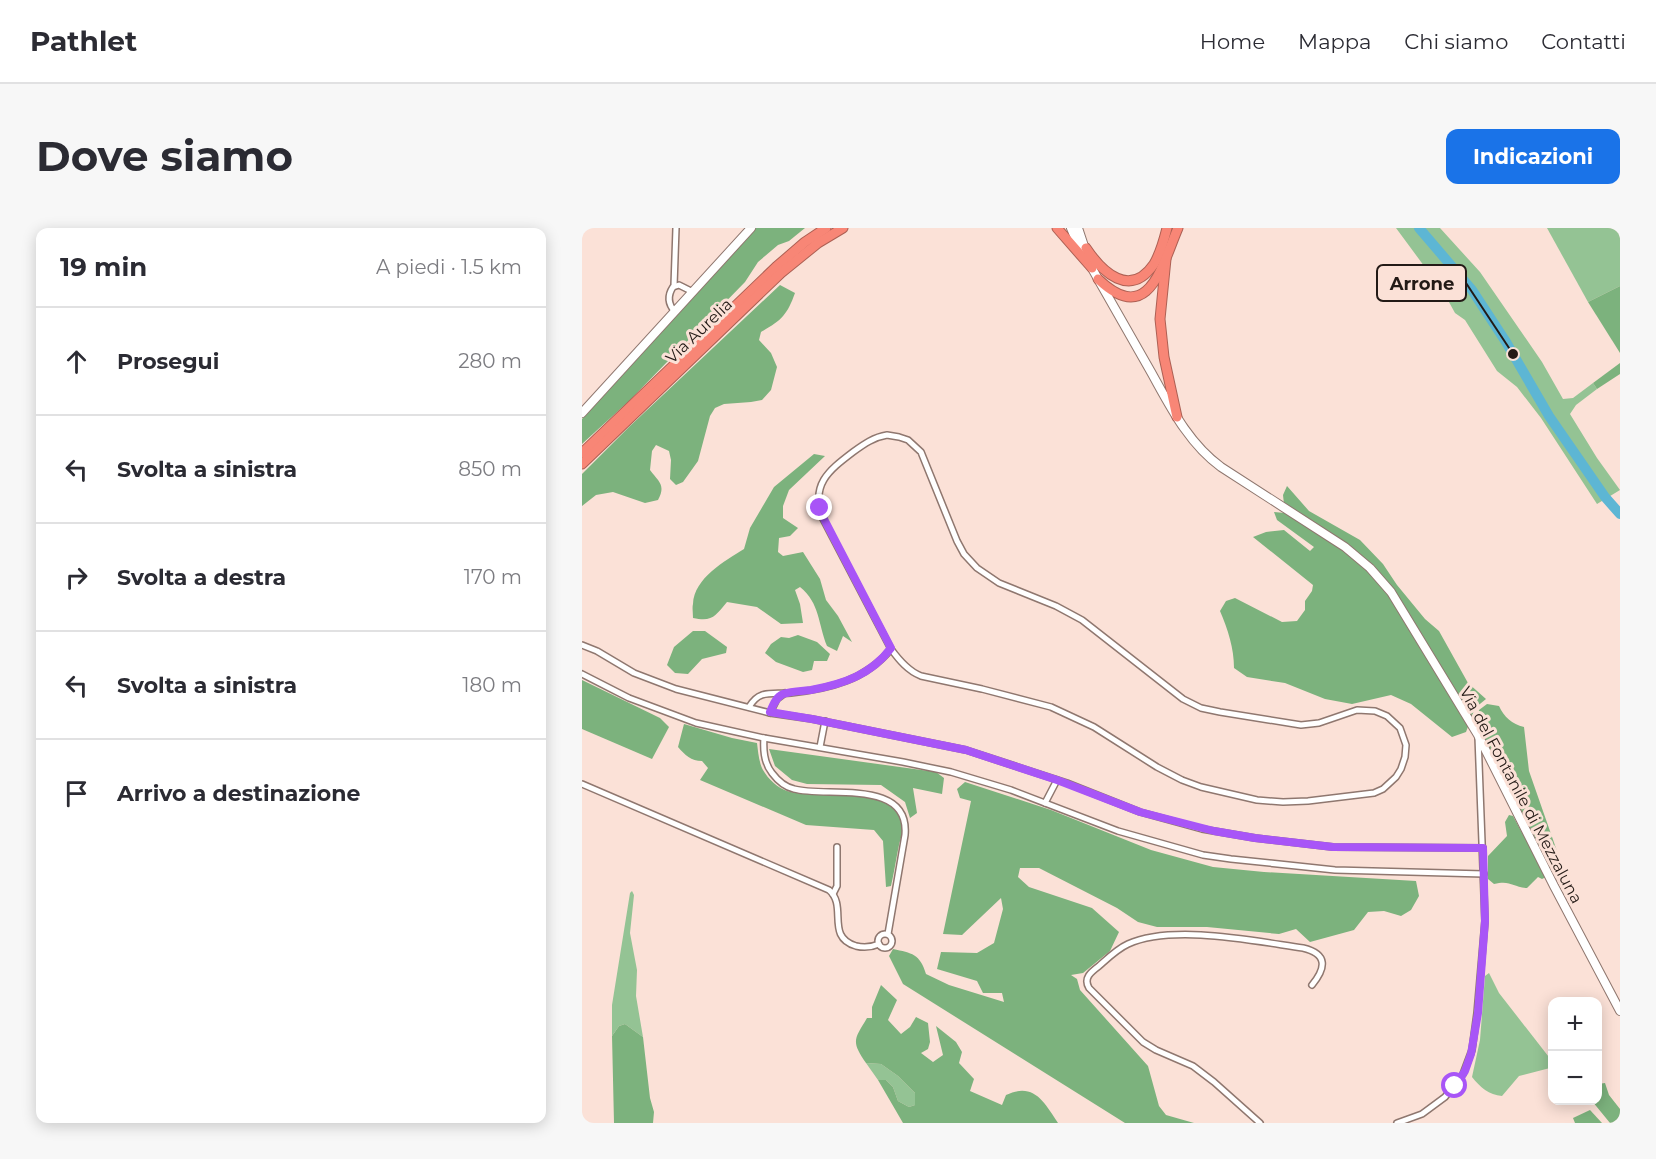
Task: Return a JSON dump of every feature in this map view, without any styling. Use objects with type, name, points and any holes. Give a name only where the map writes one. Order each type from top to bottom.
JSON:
[{"type":"highway","name":"Via Aurelia","points":[[582,453],[776,267],[805,242],[826,228]]},
{"type":"highway","name":"Via Aurelia","points":[[582,465],[782,273],[818,243],[843,228]]},
{"type":"highway","points":[[1057,228],[1092,268]]},
{"type":"highway","points":[[1086,252],[1109,275],[1119,279],[1132,279],[1140,276],[1152,266],[1167,228]]},
{"type":"highway","points":[[1098,279],[1116,293],[1131,297],[1139,296],[1153,284],[1178,228]]},
{"type":"highway","points":[[1166,259],[1160,318],[1164,357],[1177,417]]},
{"type":"street","points":[[675,312],[669,301],[670,292],[674,286],[676,228]]},
{"type":"street","points":[[582,413],[751,228]]},
{"type":"street","name":"Via del Fontanile di Mezzaluna","points":[[1071,228],[1082,251],[1086,252]]},
{"type":"street","name":"Via del Fontanile di Mezzaluna","points":[[1078,228],[1092,268],[1193,441],[1213,462],[1359,557],[1391,592],[1478,735],[1620,1011]]},
{"type":"street","points":[[674,286],[681,286],[693,292]]},
{"type":"street","points":[[888,435],[908,440],[921,452],[959,546],[970,561],[992,579],[1056,606],[1077,618],[1175,693],[1198,706],[1220,712],[1305,725],[1357,710],[1375,711],[1387,716],[1400,728],[1406,745],[1405,760],[1399,773],[1390,783],[1383,789],[1370,794],[1295,802],[1263,801],[1244,797],[1201,787],[1173,776],[1094,727],[1059,710],[1035,702],[916,674],[900,660],[891,648],[824,519],[819,498],[821,484],[833,467],[868,441],[888,435]]},
{"type":"street","points":[[582,645],[662,685],[770,712],[966,750],[1057,780],[1140,812],[1202,829],[1239,836],[1333,847],[1483,848]]},
{"type":"street","points":[[749,707],[760,696],[769,693],[818,689],[850,681],[875,666],[891,648]]},
{"type":"street","points":[[582,674],[618,693],[681,719],[764,738],[951,772],[1011,790],[1118,831],[1196,853],[1335,870],[1484,874]]},
{"type":"street","points":[[770,712],[777,699],[785,693]]},
{"type":"street","points":[[820,747],[825,722]]},
{"type":"street","points":[[1397,1123],[1422,1114],[1442,1100],[1459,1081],[1473,1045],[1478,1013],[1484,934],[1484,874],[1478,735]]},
{"type":"street","points":[[764,738],[766,764],[776,778],[786,786],[802,791],[877,796],[892,804],[902,815],[905,835],[888,934]]},
{"type":"street","points":[[1045,803],[1057,780]]},
{"type":"street","points":[[582,784],[818,885],[834,894],[837,902],[838,927],[845,941],[862,947],[879,944]]},
{"type":"street","points":[[834,894],[837,886],[837,847]]},
{"type":"street","points":[[879,944],[885,948],[891,945],[892,938],[888,934]]},
{"type":"street","points":[[879,944],[881,935],[888,934]]},
{"type":"street","points":[[1260,1123],[1193,1066],[1143,1042],[1089,988],[1086,984],[1087,978],[1107,959],[1128,944],[1166,935],[1189,934],[1292,946],[1313,951],[1320,956],[1323,968],[1312,985]]},
{"type":"green space","points":[[756,228],[805,228],[789,241],[778,245],[758,262],[745,282],[630,400],[582,444],[582,419]]},
{"type":"green space","points":[[1396,228],[1440,228],[1480,272],[1542,362],[1563,399],[1573,398],[1593,383],[1597,389],[1576,405],[1570,414],[1620,490],[1597,504],[1541,418],[1517,387],[1497,371],[1465,320],[1455,313],[1444,293]]},
{"type":"green space","points":[[1547,228],[1620,228],[1620,286],[1588,302]]},
{"type":"green space","points":[[780,285],[795,293],[786,312],[774,324],[761,332],[759,340],[771,353],[777,367],[771,390],[762,400],[724,404],[715,408],[710,416],[698,461],[683,482],[676,485],[670,479],[669,451],[656,445],[652,451],[650,470],[661,487],[658,500],[645,503],[613,492],[596,495],[582,506],[582,474]]},
{"type":"green space","points":[[1620,286],[1620,353],[1588,302]]},
{"type":"green space","points":[[1620,363],[1620,374],[1597,389],[1593,383]]},
{"type":"green space","points":[[814,454],[825,456],[789,490],[783,506],[783,518],[798,528],[790,536],[779,538],[778,552],[783,556],[803,552],[820,579],[826,600],[852,642],[843,636],[837,651],[827,646],[815,607],[807,593],[800,587],[795,590],[803,623],[781,624],[757,607],[727,602],[713,617],[693,618],[695,595],[699,586],[712,571],[744,549],[750,528],[774,487]]},
{"type":"green space","points":[[1287,486],[1309,511],[1360,540],[1383,564],[1425,619],[1439,631],[1468,683],[1486,699],[1475,708],[1466,732],[1452,737],[1411,704],[1391,695],[1352,704],[1325,699],[1285,683],[1247,677],[1234,668],[1230,639],[1220,611],[1226,601],[1235,598],[1282,622],[1297,621],[1305,610],[1305,601],[1312,591],[1313,585],[1253,537],[1266,532],[1284,530],[1310,551],[1314,547],[1277,520],[1274,512],[1285,513],[1283,495]]},
{"type":"green space","points":[[693,631],[705,631],[727,647],[726,653],[702,659],[688,674],[675,673],[667,665],[674,647]]},
{"type":"green space","points":[[798,635],[817,642],[830,654],[827,661],[814,661],[812,670],[803,672],[776,662],[765,653],[771,644],[781,637],[789,638]]},
{"type":"green space","points":[[582,680],[660,718],[669,727],[652,759],[582,729]]},
{"type":"green space","points":[[1487,704],[1499,706],[1509,720],[1524,727],[1529,771],[1558,854],[1557,863],[1550,867],[1480,730],[1479,710]]},
{"type":"green space","points":[[684,724],[757,743],[765,773],[770,780],[787,791],[855,796],[888,804],[898,813],[903,827],[891,886],[886,887],[883,841],[874,830],[806,825],[700,780],[708,768],[702,761],[688,757],[678,747]]},
{"type":"green space","points":[[769,749],[936,772],[944,778],[942,794],[913,788],[917,813],[910,818],[905,802],[881,785],[807,784],[792,780],[775,766]]},
{"type":"green space","points":[[965,782],[1051,810],[1151,850],[1213,867],[1416,881],[1419,896],[1411,910],[1401,916],[1384,911],[1368,912],[1354,930],[1310,942],[1296,929],[1279,934],[1207,927],[1157,927],[1138,922],[1117,908],[1039,868],[1020,868],[1018,877],[1029,887],[1092,908],[1119,932],[1110,951],[1083,973],[1071,975],[1077,979],[1080,990],[1148,1066],[1159,1106],[1166,1115],[1194,1123],[1125,1123],[903,984],[889,956],[893,949],[910,953],[918,958],[926,974],[949,985],[1004,1002],[1002,993],[983,993],[977,981],[937,969],[941,952],[977,953],[994,943],[1003,909],[1001,898],[962,935],[943,934],[971,801],[960,798],[957,789]]},
{"type":"green space","points":[[1509,815],[1513,816],[1546,877],[1542,879],[1538,877],[1527,888],[1508,883],[1494,884],[1488,879],[1488,856],[1507,836],[1505,822]]},
{"type":"green space","points":[[632,891],[634,895],[630,933],[637,970],[636,996],[643,1037],[625,1024],[619,1026],[612,1036],[612,1005]]},
{"type":"green space","points":[[1489,973],[1499,993],[1548,1056],[1548,1069],[1519,1076],[1502,1096],[1485,1090],[1472,1077],[1480,1040],[1485,976]]},
{"type":"green space","points":[[881,985],[897,1000],[888,1020],[901,1034],[910,1027],[916,1017],[928,1023],[930,1042],[928,1049],[921,1053],[933,1062],[943,1055],[936,1026],[956,1042],[962,1052],[959,1063],[974,1079],[970,1091],[1002,1105],[1006,1095],[1024,1091],[1031,1093],[1043,1101],[1058,1123],[903,1123],[878,1080],[886,1080],[893,1087],[898,1101],[909,1107],[915,1105],[915,1093],[898,1076],[881,1064],[866,1063],[856,1045],[857,1036],[867,1018],[872,1018],[872,1007]]},
{"type":"green space","points":[[625,1024],[643,1037],[650,1098],[654,1112],[653,1123],[614,1123],[612,1036],[619,1026]]},
{"type":"green space","points":[[866,1063],[881,1064],[898,1076],[916,1094],[915,1105],[909,1107],[898,1101],[893,1087],[886,1080],[878,1080]]},
{"type":"green space","points":[[1602,1083],[1605,1083],[1609,1095],[1620,1109],[1620,1123],[1610,1123],[1595,1105],[1602,1105]]},
{"type":"green space","points":[[1590,1110],[1602,1123],[1575,1123],[1573,1118]]},
{"type":"waterway","points":[[1419,228],[1472,290],[1506,342],[1549,416],[1605,497],[1620,514]]},
{"type":"place","name":"Arrone","points":[[1513,354]]},
{"type":"route","points":[[820,508],[891,648],[875,666],[856,678],[818,689],[785,693],[777,699],[770,712],[966,750],[1057,780],[1140,812],[1214,831],[1333,847],[1483,848],[1485,921],[1478,1013],[1471,1054],[1465,1071],[1455,1086]]}]
